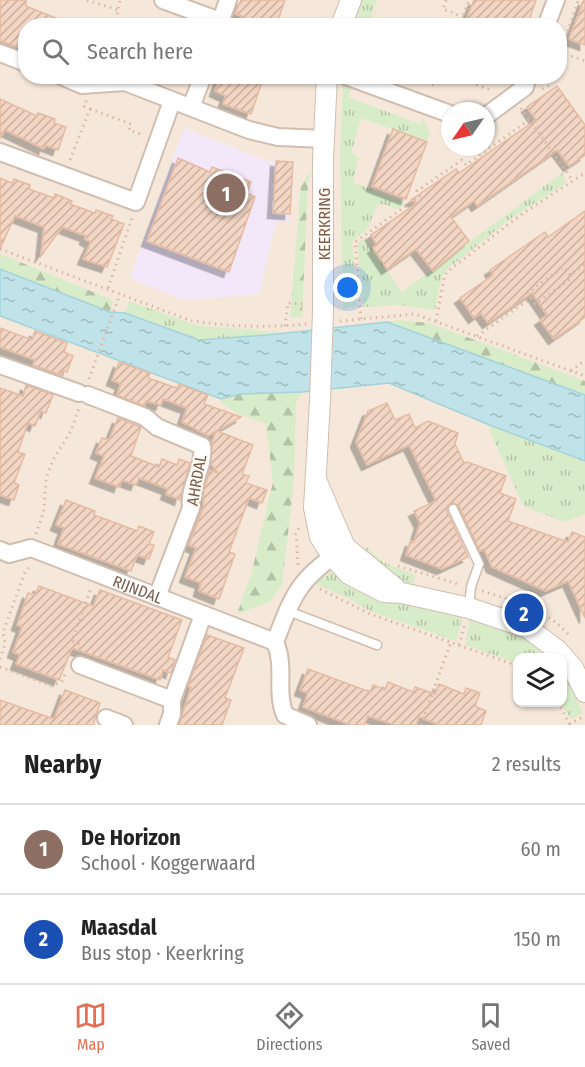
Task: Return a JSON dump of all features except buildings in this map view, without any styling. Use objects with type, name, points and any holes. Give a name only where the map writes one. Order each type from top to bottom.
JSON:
[{"type":"street","points":[[163,0],[207,18]]},
{"type":"street","points":[[221,18],[228,0]]},
{"type":"street","points":[[344,18],[351,0]]},
{"type":"street","points":[[549,18],[556,0]]},
{"type":"street","points":[[0,53],[18,60]]},
{"type":"street","points":[[129,84],[249,130],[278,137],[325,139]]},
{"type":"street","points":[[191,107],[200,84]]},
{"type":"street","name":"KEERKRING","points":[[327,84],[326,318],[317,480],[339,552],[358,560],[402,593],[469,608],[517,624],[539,636],[573,668],[585,692]]},
{"type":"street","points":[[368,84],[441,111]]},
{"type":"street","points":[[495,110],[512,98],[526,84]]},
{"type":"street","points":[[0,152],[136,202],[172,100]]},
{"type":"street","points":[[0,365],[83,394]]},
{"type":"street","name":"AHRDAL","points":[[83,394],[145,417],[157,427],[202,446],[203,456],[190,498],[191,508],[157,597]]},
{"type":"street","name":"RIJNDAL","points":[[0,550],[9,554],[31,549],[275,642]]},
{"type":"street","points":[[308,725],[285,715],[281,706],[281,655],[275,642],[305,579],[339,552]]},
{"type":"street","points":[[168,725],[172,714],[172,700],[203,615]]},
{"type":"street","points":[[77,664],[172,700]]},
{"type":"street","points":[[106,718],[124,725]]},
{"type":"lane","points":[[453,509],[479,564],[471,587],[469,608]]},
{"type":"lane","points":[[288,611],[377,645]]},
{"type":"path","points":[[87,0],[118,10]]},
{"type":"path","points":[[116,18],[120,0]]},
{"type":"path","points":[[446,0],[443,9],[463,16],[469,0]]},
{"type":"path","points":[[567,34],[579,2],[584,4],[585,1]]},
{"type":"path","points":[[567,55],[585,61]]},
{"type":"path","points":[[92,84],[84,106],[131,124],[129,130],[158,141]]},
{"type":"path","points":[[475,84],[512,98],[573,181]]},
{"type":"path","points":[[64,175],[90,109]]},
{"type":"path","points":[[361,319],[355,242],[420,196],[417,191],[462,160],[466,165],[529,120]]},
{"type":"path","points":[[436,321],[447,272],[519,216],[585,173]]},
{"type":"path","points":[[580,176],[585,183]]},
{"type":"path","points":[[108,289],[131,225],[136,202]]},
{"type":"path","points":[[0,249],[189,320],[210,324],[285,326],[326,318],[361,319],[415,314],[585,376]]},
{"type":"path","points":[[570,275],[585,264]]},
{"type":"path","points":[[564,267],[570,275],[572,278],[535,304],[527,293],[564,267]]},
{"type":"path","points":[[0,659],[5,644],[3,632],[25,572],[34,557],[31,549],[44,510],[46,479],[53,459],[71,431],[120,294]]},
{"type":"path","points":[[477,336],[531,298]]},
{"type":"path","points":[[285,326],[288,303],[298,303]]},
{"type":"path","points":[[571,371],[585,360]]},
{"type":"path","points":[[391,563],[520,602],[544,613],[571,637]]},
{"type":"path","points":[[0,667],[52,686],[62,681],[70,660],[77,664],[81,645],[72,641],[96,574]]},
{"type":"path","points":[[0,642],[5,644]]},
{"type":"path","points":[[421,725],[451,642]]},
{"type":"path","points":[[561,707],[570,724],[585,716]]},
{"type":"shaded area","points":[[0,0],[585,0],[585,725],[0,725]]},
{"type":"shaded area","points":[[184,128],[264,160],[295,165],[289,222],[276,222],[259,294],[184,300],[130,278]]},
{"type":"green space","points":[[357,0],[377,0],[371,18],[349,18]]},
{"type":"green space","points":[[343,84],[352,86],[348,97],[420,124],[423,118],[430,135],[427,141],[361,118],[351,153],[359,157],[353,182],[406,203],[397,209],[383,204],[377,205],[367,230],[352,241],[357,305],[343,310],[340,151]]},
{"type":"green space","points":[[312,169],[308,183],[302,317],[290,318],[301,185]]},
{"type":"green space","points":[[562,173],[566,183],[513,217],[446,270],[441,278],[435,310],[400,305],[363,307],[357,244],[365,238],[402,292]]},
{"type":"green space","points":[[0,254],[108,298],[113,302],[110,312],[0,269]]},
{"type":"green space","points":[[129,301],[199,326],[282,332],[199,340],[125,313]]},
{"type":"green space","points":[[400,320],[429,323],[585,381],[585,395],[387,322]]},
{"type":"green space","points":[[302,392],[296,403],[294,481],[282,585],[270,602],[237,614],[251,575],[273,482],[266,424],[237,413],[221,402],[221,399],[240,394]]},
{"type":"green space","points":[[487,424],[585,461],[585,514],[565,522],[523,506]]},
{"type":"green space","points":[[366,547],[383,562],[415,575],[413,586],[401,582],[360,552]]},
{"type":"green space","points":[[335,570],[463,616],[456,641],[372,612],[348,598],[313,583]]},
{"type":"green space","points":[[470,619],[513,632],[546,653],[513,653],[513,662],[465,645]]},
{"type":"green space","points":[[567,679],[583,713],[571,719],[564,707],[567,707]]},
{"type":"water","points":[[0,269],[110,312],[125,313],[199,340],[387,322],[585,395],[585,461],[487,424],[389,383],[302,392],[240,394],[221,399],[0,316]]},
{"type":"place","name":"De Horizon","points":[[226,193]]},
{"type":"place","name":"Maasdal","points":[[524,613]]}]
